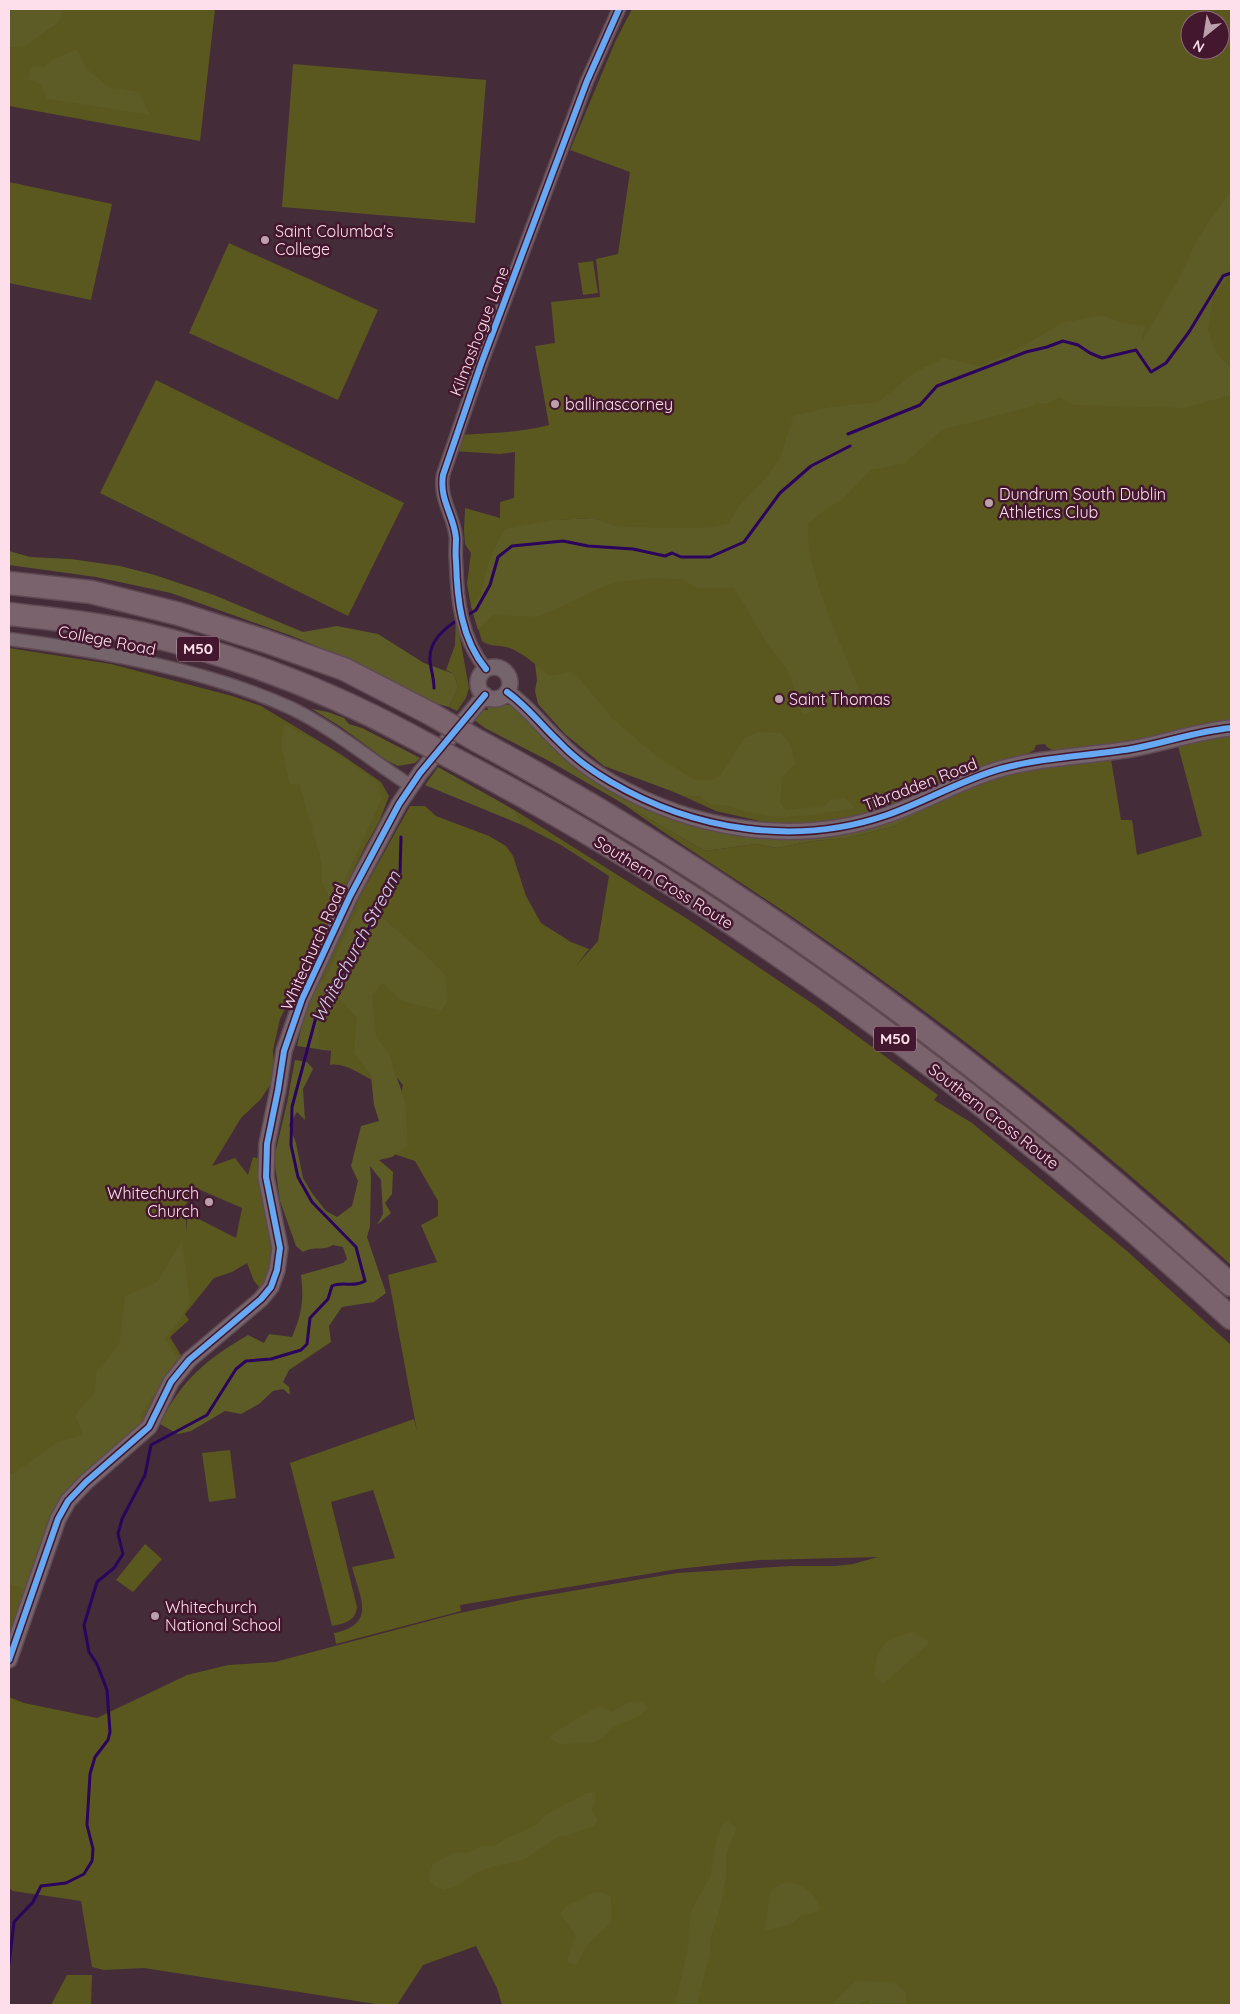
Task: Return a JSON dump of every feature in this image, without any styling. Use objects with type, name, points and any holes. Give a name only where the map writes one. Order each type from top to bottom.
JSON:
[{"type":"highway","name":"Southern Cross Route","points":[[9,583],[91,592],[179,614],[344,669],[431,714],[543,776],[727,891],[828,960],[953,1052],[1064,1140],[1176,1235],[1231,1285]]},
{"type":"highway","name":"Southern Cross Route","points":[[9,614],[143,634],[220,655],[324,693],[377,718],[530,799],[663,880],[760,943],[870,1021],[954,1084],[1065,1172],[1167,1259],[1231,1318]]},
{"type":"street","name":"Kilmashogue Lane","points":[[486,669],[474,652],[461,615],[457,583],[456,537],[441,492],[443,475],[481,364],[587,81],[619,9]]},
{"type":"street","name":"College Road","points":[[9,639],[134,660],[180,671],[265,697],[320,724],[411,786]]},
{"type":"street","points":[[496,667],[506,672],[510,682],[507,692],[499,698],[494,698],[481,692],[479,682],[482,673],[486,669],[496,667]]},
{"type":"street","name":"Tibradden Road","points":[[507,692],[523,704],[558,741],[584,764],[638,796],[683,815],[706,821],[741,828],[784,831],[815,831],[885,816],[931,798],[976,776],[1028,762],[1131,749],[1192,733],[1231,728]]},
{"type":"street","name":"Whitechurch Road","points":[[9,1660],[58,1519],[68,1502],[86,1482],[149,1427],[170,1382],[189,1360],[261,1299],[271,1287],[277,1270],[280,1248],[266,1177],[266,1162],[284,1051],[302,999],[350,896],[411,786],[485,695]]},
{"type":"shaded area","points":[[9,9],[215,9],[200,141],[9,106]]},
{"type":"shaded area","points":[[9,9],[63,9],[59,22],[24,47],[9,47]]},
{"type":"shaded area","points":[[632,9],[1231,9],[1231,722],[1195,726],[1154,738],[1115,745],[1054,751],[1045,744],[1036,745],[1034,750],[1023,757],[927,794],[852,819],[811,825],[773,824],[716,811],[672,791],[525,656],[506,647],[491,645],[482,641],[471,606],[467,584],[471,553],[465,544],[465,508],[500,518],[500,502],[514,498],[515,452],[500,454],[453,451],[459,435],[516,431],[549,425],[535,346],[555,343],[551,302],[600,297],[596,259],[618,254],[630,172],[570,150],[615,42]],"holes":[[[593,518],[614,526],[557,520]]]},
{"type":"shaded area","points":[[77,49],[86,68],[108,87],[139,92],[150,115],[47,99],[40,84],[28,79],[32,66],[44,67],[52,60]]},
{"type":"shaded area","points":[[293,64],[486,80],[475,223],[282,207]]},
{"type":"shaded area","points":[[9,182],[112,204],[91,300],[9,283]]},
{"type":"shaded area","points":[[1231,191],[1231,274],[1213,297],[1208,331],[1216,353],[1231,367],[1231,395],[1184,408],[1074,405],[1059,397],[1045,404],[1037,402],[1033,406],[942,430],[905,463],[871,470],[841,501],[827,508],[808,524],[812,564],[825,605],[857,685],[858,693],[803,715],[788,670],[770,648],[734,588],[699,588],[681,579],[654,578],[617,582],[597,589],[536,617],[492,615],[478,630],[471,606],[480,597],[489,561],[504,529],[552,520],[593,518],[616,526],[660,528],[705,528],[728,524],[739,506],[760,485],[780,459],[793,416],[831,407],[878,402],[917,371],[944,358],[979,366],[1020,348],[1062,323],[1102,315],[1121,323],[1145,326],[1141,343],[1182,273],[1194,246],[1211,218]]},
{"type":"shaded area","points":[[229,243],[378,310],[338,400],[189,333]]},
{"type":"shaded area","points":[[593,261],[598,293],[583,295],[578,263]]},
{"type":"shaded area","points":[[156,380],[404,503],[348,616],[100,493]]},
{"type":"shaded area","points":[[9,551],[30,557],[71,559],[120,566],[155,575],[214,595],[303,632],[337,626],[378,634],[424,663],[454,674],[458,688],[449,707],[438,704],[357,663],[292,636],[171,593],[96,577],[9,565]]},
{"type":"shaded area","points":[[456,616],[469,688],[466,698],[457,711],[449,707],[458,688],[454,674],[446,670],[455,645]]},
{"type":"shaded area","points":[[9,648],[111,664],[232,696],[261,706],[342,755],[381,782],[389,796],[380,820],[280,1019],[273,1050],[274,1079],[261,1099],[241,1118],[212,1166],[235,1158],[248,1175],[253,1157],[259,1159],[259,1169],[272,1233],[274,1258],[263,1287],[259,1287],[254,1281],[247,1263],[232,1272],[214,1278],[185,1314],[189,1320],[170,1337],[182,1357],[142,1427],[69,1491],[52,1514],[9,1638]],"holes":[[[196,1188],[242,1208],[236,1238],[187,1213],[187,1232],[185,1206]]]},
{"type":"shaded area","points":[[535,664],[550,676],[569,672],[578,677],[613,719],[656,756],[695,780],[711,780],[720,776],[744,738],[758,732],[781,733],[791,745],[795,764],[782,777],[780,803],[786,810],[824,806],[831,800],[845,798],[856,808],[812,815],[779,817],[745,812],[730,806],[709,804],[700,796],[682,795],[604,766],[565,734],[538,704],[535,691],[537,680]]},
{"type":"shaded area","points":[[497,704],[516,708],[628,797],[803,836],[955,793],[895,826],[847,838],[813,841],[777,848],[756,844],[705,851],[551,762],[485,728],[474,720],[484,710],[488,710],[487,707]]},
{"type":"shaded area","points":[[312,709],[344,718],[349,724],[362,728],[420,758],[415,763],[398,766],[386,760],[341,727]]},
{"type":"shaded area","points":[[284,724],[328,747],[376,781],[382,798],[333,905],[322,882],[322,863],[299,784],[290,784],[281,747]]},
{"type":"shaded area","points":[[1231,734],[1231,1265],[1183,1221],[1084,1137],[930,1015],[798,921],[619,801],[705,851],[756,844],[777,848],[813,841],[847,838],[895,826],[970,784],[1025,770],[1111,759],[1121,820],[1132,820],[1137,855],[1202,836],[1177,742]]},
{"type":"shaded area","points":[[438,767],[516,811],[522,825],[425,785]]},
{"type":"shaded area","points":[[410,806],[425,806],[436,816],[489,836],[506,846],[513,856],[526,896],[541,923],[571,942],[589,949],[576,966],[598,941],[609,876],[561,845],[522,825],[516,811],[689,920],[816,1006],[938,1095],[934,1100],[972,1123],[1127,1251],[1231,1345],[1231,2005],[502,2005],[497,1988],[476,1946],[423,1965],[397,2005],[382,2005],[144,1968],[104,1970],[92,1967],[81,1901],[13,1891],[9,1888],[9,1697],[24,1703],[97,1718],[187,1675],[228,1665],[275,1662],[455,1614],[531,1598],[677,1573],[791,1566],[836,1566],[853,1564],[878,1557],[759,1560],[678,1569],[460,1605],[461,1611],[336,1644],[334,1633],[347,1629],[356,1623],[361,1616],[361,1599],[352,1567],[395,1558],[373,1490],[331,1502],[357,1607],[352,1619],[332,1626],[290,1463],[414,1419],[417,1431],[388,1275],[437,1262],[421,1225],[438,1216],[438,1201],[415,1161],[388,1152],[403,1085],[357,1028],[355,1053],[372,1080],[341,1065],[330,1065],[331,1051],[318,1046],[320,1022],[314,1010],[328,1004],[333,999],[319,982],[360,896]]},
{"type":"shaded area","points":[[359,907],[381,917],[421,951],[445,975],[448,1000],[441,1011],[402,1001],[382,983],[372,996],[376,1037],[388,1052],[405,1101],[408,1145],[392,1157],[379,1160],[393,1172],[392,1194],[385,1203],[391,1213],[377,1225],[383,1214],[381,1180],[370,1166],[370,1226],[367,1237],[386,1293],[374,1302],[342,1307],[329,1326],[331,1342],[289,1370],[283,1382],[289,1387],[290,1395],[283,1389],[273,1391],[259,1404],[241,1414],[225,1411],[191,1431],[178,1434],[160,1424],[186,1383],[208,1362],[248,1335],[264,1343],[269,1334],[292,1337],[301,1307],[301,1275],[343,1263],[347,1259],[343,1247],[333,1245],[303,1252],[296,1246],[280,1201],[274,1158],[295,1060],[307,1062],[313,1069],[303,1089],[305,1120],[297,1112],[289,1125],[296,1143],[303,1178],[326,1211],[337,1217],[352,1206],[358,1181],[351,1166],[361,1126],[379,1121],[374,1105],[371,1076],[354,1053],[357,1018],[336,995],[328,1004],[314,1010],[320,1022],[319,1046],[331,1051],[297,1046],[305,1013],[319,982],[323,982]]},
{"type":"shaded area","points":[[182,1240],[190,1302],[179,1321],[164,1339],[178,1357],[140,1416],[142,1427],[69,1491],[52,1514],[26,1589],[9,1584],[9,1474],[14,1473],[58,1442],[83,1435],[75,1415],[94,1393],[97,1371],[119,1345],[125,1296],[157,1282]]},
{"type":"shaded area","points":[[230,1450],[236,1498],[209,1502],[202,1453]]},
{"type":"shaded area","points":[[145,1544],[162,1559],[133,1592],[116,1580]]},
{"type":"shaded area","points":[[913,1632],[927,1640],[926,1646],[882,1685],[874,1675],[880,1650],[896,1637]]},
{"type":"shaded area","points":[[627,1703],[643,1703],[649,1708],[635,1718],[614,1727],[602,1738],[592,1743],[559,1744],[550,1738],[553,1733],[600,1705],[612,1712]]},
{"type":"shaded area","points":[[595,1792],[596,1798],[592,1810],[598,1820],[594,1826],[566,1836],[559,1836],[524,1860],[478,1872],[459,1885],[444,1890],[436,1887],[430,1881],[429,1876],[433,1864],[444,1858],[456,1852],[468,1853],[481,1846],[495,1846],[505,1839],[536,1825],[545,1815],[587,1793]]},
{"type":"shaded area","points":[[728,1822],[735,1826],[736,1830],[726,1854],[726,1878],[720,1908],[710,1940],[710,1954],[697,2005],[675,2005],[687,1953],[691,1911],[710,1877],[717,1838],[722,1825]]},
{"type":"shaded area","points":[[785,1882],[797,1884],[813,1894],[820,1911],[801,1915],[792,1924],[764,1931],[771,1890]]},
{"type":"shaded area","points":[[595,1892],[605,1893],[611,1897],[612,1922],[587,1945],[577,1964],[572,1964],[568,1962],[568,1956],[576,1936],[560,1913],[565,1907]]},
{"type":"shaded area","points":[[67,1975],[92,1975],[91,2005],[51,2005]]},
{"type":"shaded area","points":[[856,1981],[894,1982],[906,1992],[906,2003],[903,2005],[871,2005],[867,2000],[857,2005],[831,2005]]},
{"type":"waterway","name":"Whitechurch Stream","points":[[848,434],[920,405],[937,386],[1026,352],[1063,341],[1078,345],[1102,358],[1136,350],[1151,372],[1166,363],[1189,332],[1223,276],[1231,273]]},
{"type":"waterway","name":"Whitechurch Stream","points":[[466,616],[476,610],[490,585],[498,557],[512,546],[563,541],[588,546],[633,549],[665,556],[672,553],[681,557],[710,557],[744,542],[780,493],[811,466],[850,446]]},
{"type":"waterway","name":"Whitechurch Stream","points":[[434,688],[430,661],[432,648],[443,631],[460,619]]},
{"type":"waterway","name":"Whitechurch Stream","points":[[9,1964],[14,1922],[33,1902],[41,1886],[66,1883],[84,1874],[92,1861],[93,1849],[87,1825],[90,1774],[95,1757],[108,1740],[110,1732],[107,1690],[97,1664],[89,1652],[84,1625],[97,1582],[114,1568],[123,1554],[118,1534],[122,1519],[145,1475],[151,1445],[207,1415],[236,1369],[246,1361],[271,1359],[301,1350],[307,1344],[310,1318],[328,1299],[332,1286],[357,1284],[365,1281],[356,1247],[312,1202],[298,1177],[291,1145],[292,1107],[316,1017],[383,904],[394,879],[400,873],[401,837]]},
{"type":"cycle path","points":[[486,669],[471,645],[462,618],[459,604],[455,530],[443,492],[443,475],[481,364],[587,81],[619,9]]},
{"type":"cycle path","points":[[507,692],[521,703],[564,747],[583,763],[611,782],[643,799],[676,812],[710,822],[745,828],[781,831],[817,830],[852,825],[887,815],[971,779],[1016,765],[1131,749],[1231,728]]},
{"type":"cycle path","points":[[9,1660],[58,1519],[68,1501],[86,1482],[149,1427],[171,1382],[189,1360],[261,1299],[271,1287],[277,1270],[280,1248],[266,1177],[267,1144],[284,1051],[302,999],[350,896],[399,804],[420,773],[485,695]]},
{"type":"place","name":"Saint Columba's College","points":[[265,240]]},
{"type":"place","name":"ballinascorney","points":[[555,404]]},
{"type":"place","name":"Dundrum South Dublin Athletics Club","points":[[989,503]]},
{"type":"place","name":"Saint Thomas","points":[[779,699]]},
{"type":"place","name":"Whitechurch Church","points":[[209,1202]]},
{"type":"place","name":"Whitechurch National School","points":[[155,1616]]}]
